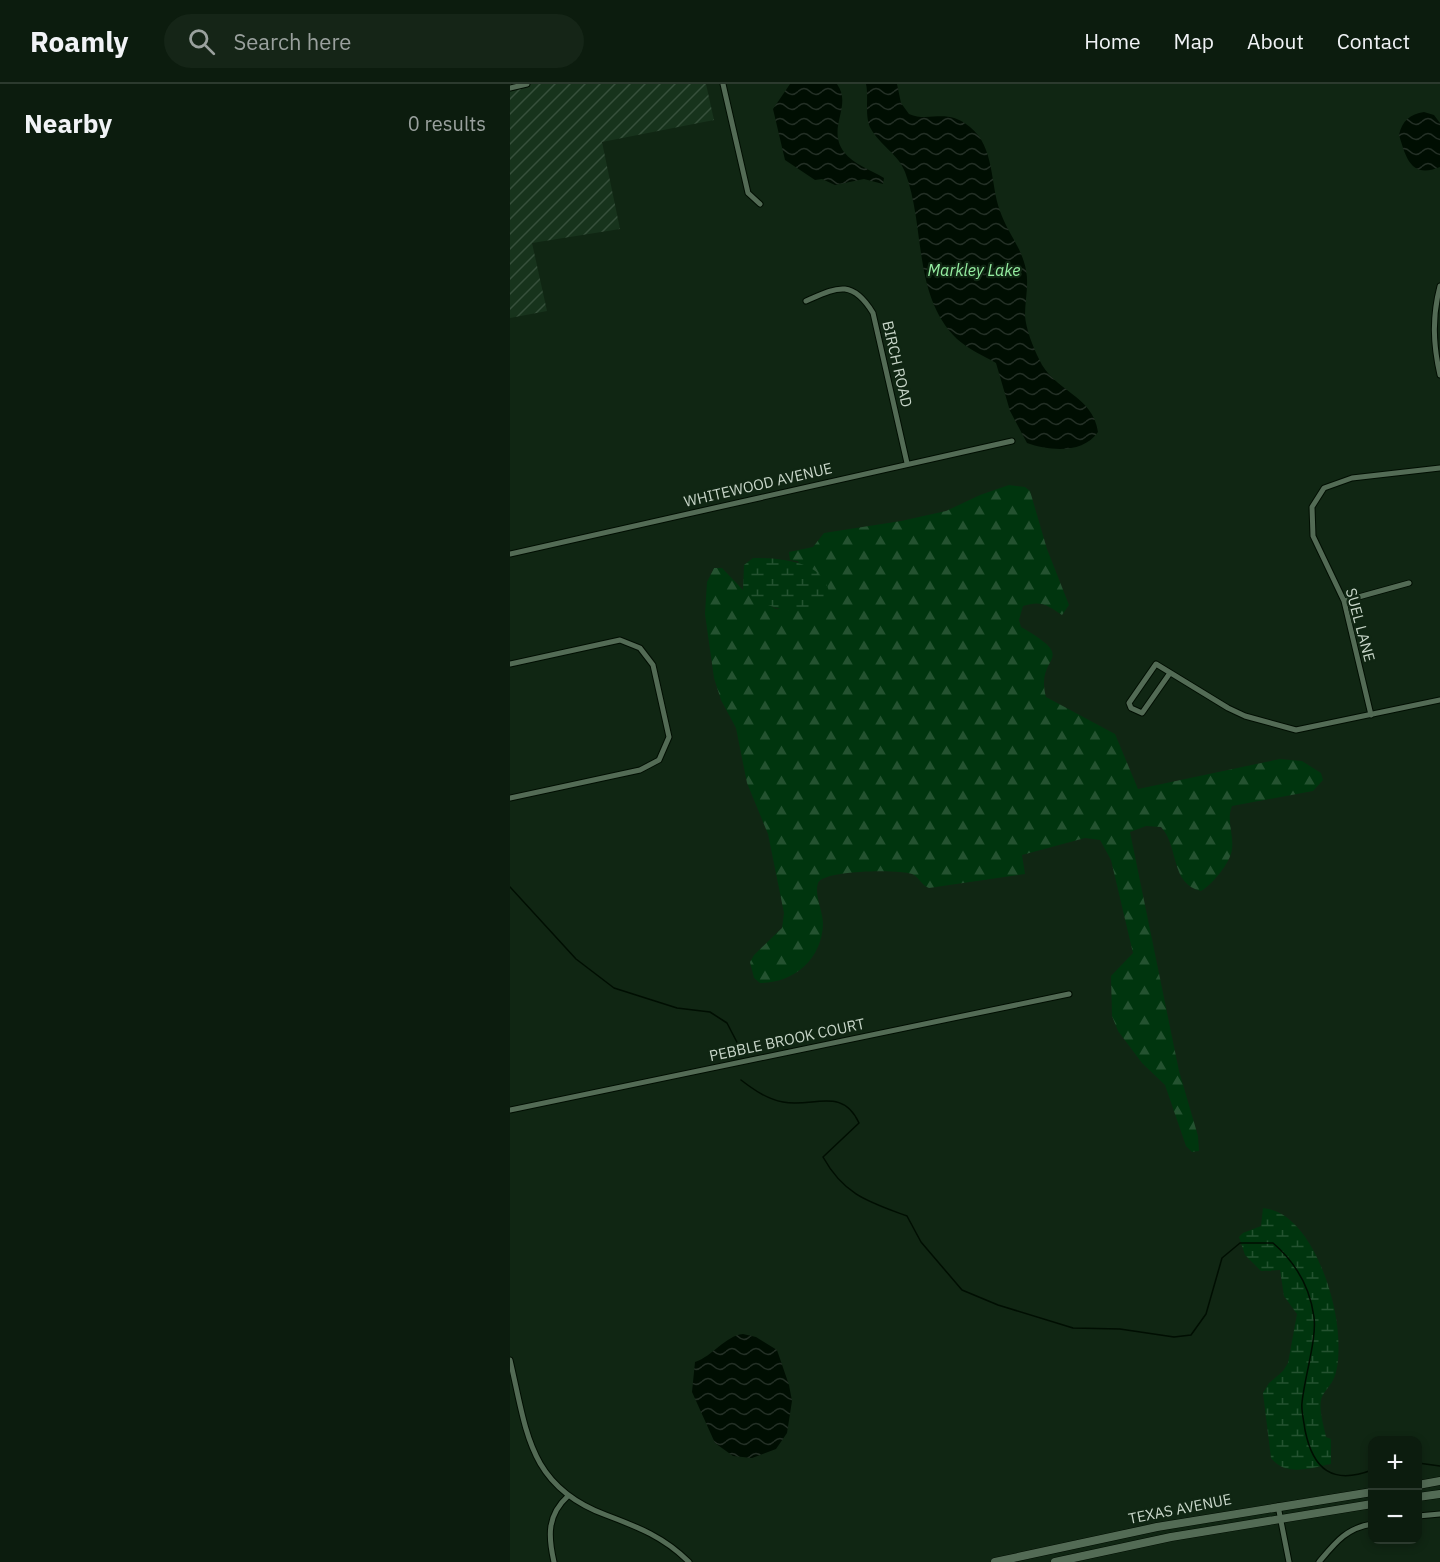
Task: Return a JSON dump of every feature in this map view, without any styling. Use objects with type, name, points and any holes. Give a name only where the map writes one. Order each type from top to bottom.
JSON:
[{"type":"main road","points":[[1422,1484],[1440,1482]]},
{"type":"main road","name":"TEXAS AVENUE","points":[[995,1562],[1157,1527],[1368,1493]]},
{"type":"main road","points":[[1422,1496],[1440,1494]]},
{"type":"main road","name":"TEXAS AVENUE","points":[[1055,1562],[1280,1518],[1368,1505]]},
{"type":"street","points":[[510,88],[527,84]]},
{"type":"street","points":[[723,84],[748,193],[759,204]]},
{"type":"street","points":[[1440,286],[1434,310],[1433,340],[1440,375]]},
{"type":"street","name":"BIRCH ROAD","points":[[806,301],[828,291],[848,289],[861,294],[873,313],[907,463]]},
{"type":"street","name":"WHITEWOOD AVENUE","points":[[510,554],[1012,441]]},
{"type":"street","name":"SUEL LANE","points":[[1371,715],[1344,601],[1313,536],[1312,507],[1324,488],[1352,478],[1440,468]]},
{"type":"street","points":[[1344,601],[1409,583]]},
{"type":"street","points":[[510,664],[620,640],[640,648],[653,666],[669,737],[659,760],[640,770],[510,798]]},
{"type":"street","points":[[1170,673],[1142,713],[1131,708],[1129,703],[1156,664],[1245,716],[1296,730],[1440,700]]},
{"type":"street","name":"PEBBLE BROOK COURT","points":[[510,1110],[1069,994]]},
{"type":"street","points":[[510,1360],[530,1448],[544,1472],[568,1496],[591,1510],[654,1534],[673,1546],[689,1562]]},
{"type":"street","points":[[554,1562],[550,1534],[551,1520],[557,1506],[568,1496]]},
{"type":"street","points":[[1278,1506],[1289,1562]]},
{"type":"street","points":[[1422,1516],[1440,1514]]},
{"type":"street","points":[[1318,1562],[1343,1534],[1358,1526],[1368,1525]]},
{"type":"shaded area","points":[[510,84],[706,84],[714,120],[602,142],[620,229],[532,243],[547,311],[510,318]]},
{"type":"green space","points":[[1009,485],[1025,487],[1030,491],[1047,549],[1069,605],[1062,615],[1044,604],[1035,603],[1023,606],[1019,620],[1021,627],[1039,638],[1053,653],[1044,683],[1046,697],[1115,734],[1138,789],[1280,759],[1302,761],[1321,773],[1323,780],[1313,791],[1232,806],[1230,811],[1231,854],[1220,873],[1201,891],[1191,887],[1179,873],[1167,835],[1161,827],[1146,826],[1130,832],[1179,1071],[1198,1136],[1199,1151],[1192,1152],[1186,1146],[1165,1085],[1142,1063],[1118,1031],[1112,1016],[1111,976],[1133,953],[1111,860],[1100,840],[1085,838],[1022,855],[1025,874],[929,888],[914,875],[904,872],[878,871],[833,875],[818,883],[818,898],[823,924],[818,948],[812,958],[795,974],[784,979],[760,983],[754,978],[750,962],[754,955],[782,928],[784,913],[768,834],[747,783],[736,728],[721,700],[714,678],[705,614],[707,582],[714,568],[722,568],[743,590],[776,609],[816,607],[798,561],[790,560],[789,552],[813,547],[824,533],[901,521],[946,511],[980,495]]},
{"type":"green space","points":[[753,558],[789,561],[812,569],[821,576],[830,598],[820,605],[797,611],[773,607],[752,597],[743,590],[744,565]]},
{"type":"green space","points":[[1263,1208],[1280,1213],[1307,1239],[1326,1278],[1332,1299],[1338,1335],[1337,1365],[1332,1383],[1321,1400],[1321,1414],[1326,1437],[1331,1439],[1331,1464],[1299,1470],[1284,1468],[1271,1458],[1263,1393],[1288,1363],[1297,1314],[1284,1296],[1280,1270],[1261,1271],[1245,1255],[1239,1237],[1261,1226]]},
{"type":"water","points":[[790,84],[837,84],[842,101],[838,126],[839,143],[852,160],[884,178],[883,184],[864,179],[835,185],[822,179],[815,180],[785,160],[773,109]]},
{"type":"water","name":"Markley Lake","points":[[866,84],[897,84],[901,103],[909,114],[953,118],[970,127],[978,135],[988,155],[1000,211],[1024,262],[1027,276],[1025,316],[1032,344],[1045,370],[1089,409],[1095,420],[1098,432],[1084,444],[1056,449],[1027,443],[1010,411],[996,363],[961,343],[943,321],[926,281],[916,215],[905,172],[898,160],[871,129],[868,119]]},
{"type":"water","points":[[1424,112],[1434,115],[1440,123],[1440,167],[1430,170],[1422,170],[1411,164],[1399,135],[1407,119]]},
{"type":"water","points":[[743,1334],[756,1337],[777,1350],[792,1401],[787,1433],[776,1449],[752,1458],[733,1456],[715,1443],[692,1392],[695,1362],[730,1338]]},
{"type":"waterway","points":[[510,887],[576,959],[614,988],[677,1008],[710,1012],[727,1023],[741,1050]]},
{"type":"waterway","points":[[741,1080],[761,1094],[777,1101],[794,1103],[826,1101],[844,1105],[859,1123],[823,1157],[831,1170],[849,1189],[869,1201],[907,1216],[921,1242],[962,1290],[998,1305],[1073,1328],[1120,1329],[1174,1337],[1191,1335],[1206,1314],[1222,1258],[1240,1243],[1273,1243],[1295,1267],[1305,1285],[1312,1306],[1314,1336],[1302,1406],[1305,1430],[1313,1455],[1327,1471],[1336,1474],[1346,1476],[1368,1471]]},
{"type":"waterway","points":[[1422,1464],[1440,1466]]}]
